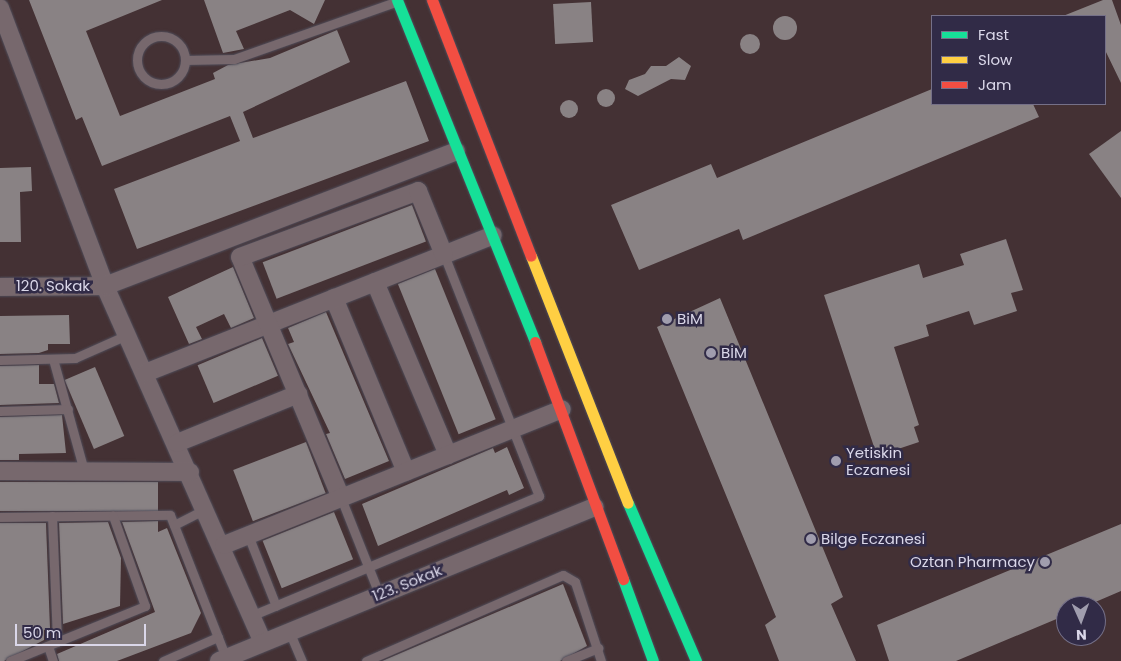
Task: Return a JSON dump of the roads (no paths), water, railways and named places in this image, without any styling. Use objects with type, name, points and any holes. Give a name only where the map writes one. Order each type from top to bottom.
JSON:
[{"type":"street","points":[[398,0],[456,151],[493,235],[562,409],[595,507],[653,661]]},
{"type":"street","points":[[432,0],[613,467],[696,661]]},
{"type":"street","points":[[0,8],[105,286],[224,545],[264,642]]},
{"type":"street","points":[[105,286],[456,151]]},
{"type":"street","points":[[341,498],[240,257],[418,191],[444,255]]},
{"type":"street","points":[[145,373],[493,235]]},
{"type":"street","points":[[375,282],[448,455]]},
{"type":"street","name":"120. Sokak","points":[[0,287],[105,286]]},
{"type":"street","points":[[334,298],[406,472]]},
{"type":"street","points":[[177,443],[298,394]]},
{"type":"street","points":[[224,545],[562,409]]},
{"type":"street","points":[[0,471],[190,472]]},
{"type":"street","name":"123. Sokak","points":[[223,659],[595,507]]},
{"type":"lane","points":[[185,60],[234,59],[398,0]]},
{"type":"lane","points":[[163,36],[181,46],[185,60],[178,77],[161,84],[148,80],[137,63],[144,43],[163,36]]},
{"type":"lane","points":[[253,615],[539,496],[514,428],[444,255]]},
{"type":"lane","points":[[0,360],[75,358],[128,335]]},
{"type":"lane","points":[[52,359],[68,409],[84,471]]},
{"type":"lane","points":[[0,411],[68,409]]},
{"type":"lane","points":[[341,498],[379,594]]},
{"type":"lane","points":[[174,525],[207,508]]},
{"type":"lane","points":[[0,517],[170,515],[218,637],[223,659]]},
{"type":"lane","points":[[52,516],[57,642]]},
{"type":"lane","points":[[10,661],[145,606],[113,516]]},
{"type":"lane","points":[[248,535],[276,606]]},
{"type":"lane","points":[[366,661],[563,575],[575,582],[602,661]]},
{"type":"lane","points":[[289,631],[302,661]]},
{"type":"lane","points":[[163,661],[218,637]]},
{"type":"lane","points":[[48,646],[53,661]]},
{"type":"lane","points":[[566,661],[598,648]]},
{"type":"place","name":"BiM","points":[[667,319]]},
{"type":"place","name":"BİM","points":[[711,353]]},
{"type":"place","name":"Yetiskin Eczanesi","points":[[836,461]]},
{"type":"place","name":"Bilge Eczanesi","points":[[811,539]]},
{"type":"place","name":"Oztan Pharmacy","points":[[1045,562]]}]
